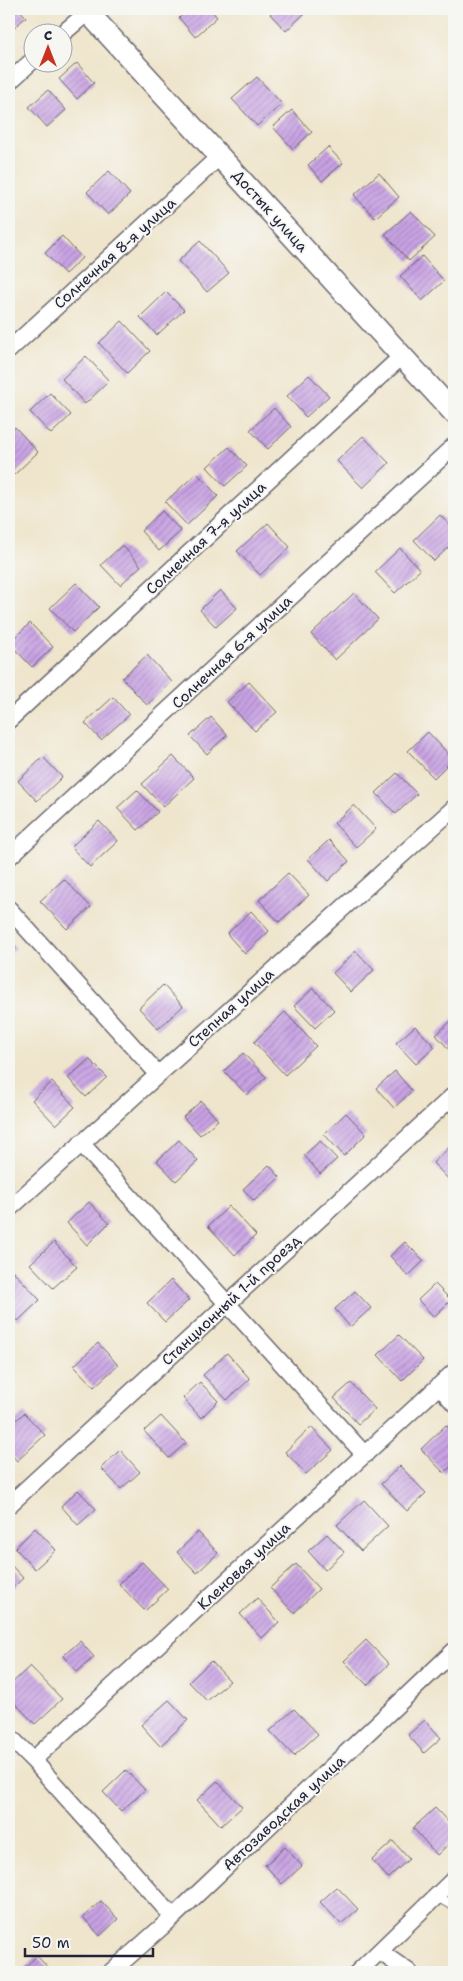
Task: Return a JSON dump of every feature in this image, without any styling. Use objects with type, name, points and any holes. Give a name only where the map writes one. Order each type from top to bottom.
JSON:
[{"type":"street","points":[[72,24],[87,10]]},
{"type":"street","name":"Достык улица","points":[[87,10],[454,413]]},
{"type":"street","points":[[9,82],[22,70]]},
{"type":"street","name":"Солнечная 8-я улица","points":[[9,350],[220,156]]},
{"type":"street","name":"Солнечная 7-я улица","points":[[9,720],[402,356]]},
{"type":"street","name":"Солнечная 6-я улица","points":[[9,857],[454,446]]},
{"type":"street","name":"Степная улица","points":[[9,1209],[454,808]]},
{"type":"street","points":[[9,909],[158,1074]]},
{"type":"street","name":"Станционный 1-й проезд","points":[[9,1505],[454,1095]]},
{"type":"street","points":[[81,1143],[365,1455]]},
{"type":"street","name":"Кленовая улица","points":[[33,1760],[454,1372]]},
{"type":"street","points":[[439,1386],[454,1403]]},
{"type":"street","name":"Автозаводская улица","points":[[111,1972],[173,1917],[454,1651]]},
{"type":"street","points":[[9,1736],[33,1760],[173,1917]]},
{"type":"street","points":[[358,1972],[454,1879]]},
{"type":"street","points":[[380,1952],[409,1972]]},
{"type":"lane","points":[[436,1896],[454,1906]]},
{"type":"building","points":[[9,9],[19,9],[26,17],[9,32]]},
{"type":"building","points":[[190,9],[210,9],[217,17],[195,37],[179,18]]},
{"type":"building","points":[[275,9],[299,9],[304,14],[286,31],[270,14]]},
{"type":"building","points":[[77,63],[94,83],[77,99],[59,79],[67,72],[72,72],[72,67]]},
{"type":"building","points":[[257,77],[282,104],[257,126],[232,99]]},
{"type":"building","points":[[48,90],[66,110],[47,127],[29,107]]},
{"type":"building","points":[[292,110],[312,132],[293,149],[273,127]]},
{"type":"building","points":[[328,147],[343,163],[322,181],[308,165]]},
{"type":"building","points":[[109,171],[130,194],[108,215],[87,192]]},
{"type":"building","points":[[379,173],[399,197],[375,218],[354,195]]},
{"type":"building","points":[[411,211],[435,237],[409,261],[385,234]]},
{"type":"building","points":[[62,236],[82,258],[65,274],[45,253]]},
{"type":"building","points":[[200,241],[229,273],[207,292],[178,261]]},
{"type":"building","points":[[422,256],[444,281],[422,301],[400,276]]},
{"type":"building","points":[[166,292],[184,310],[157,335],[140,317]]},
{"type":"building","points":[[122,321],[150,351],[127,373],[99,343]]},
{"type":"building","points":[[86,356],[109,381],[85,404],[62,379]]},
{"type":"building","points":[[309,375],[329,396],[306,417],[287,396]]},
{"type":"building","points":[[50,393],[71,415],[51,434],[30,412]]},
{"type":"building","points":[[274,408],[291,427],[268,449],[250,430]]},
{"type":"building","points":[[15,427],[38,452],[14,475],[9,469],[9,433]]},
{"type":"building","points":[[363,436],[389,463],[363,488],[337,461]]},
{"type":"building","points":[[229,447],[247,466],[225,486],[207,467]]},
{"type":"building","points":[[197,473],[218,496],[187,525],[165,502]]},
{"type":"building","points":[[162,511],[181,531],[159,551],[141,531]]},
{"type":"building","points":[[440,515],[454,530],[454,542],[434,561],[414,540]]},
{"type":"building","points":[[268,523],[290,547],[260,575],[237,551]]},
{"type":"building","points":[[122,545],[141,566],[120,585],[101,565]]},
{"type":"building","points":[[400,548],[420,570],[395,593],[375,572]]},
{"type":"building","points":[[76,583],[99,607],[73,632],[50,608]]},
{"type":"building","points":[[220,590],[237,608],[216,627],[200,610]]},
{"type":"building","points":[[354,593],[378,619],[335,660],[311,634]]},
{"type":"building","points":[[30,623],[53,647],[32,667],[9,643]]},
{"type":"building","points":[[147,655],[172,682],[147,705],[122,678]]},
{"type":"building","points":[[249,682],[277,712],[255,731],[227,702]]},
{"type":"building","points":[[113,697],[129,715],[101,740],[85,723]]},
{"type":"building","points":[[211,717],[227,735],[207,754],[190,736]]},
{"type":"building","points":[[428,732],[453,759],[434,778],[408,751]]},
{"type":"building","points":[[173,756],[194,778],[163,807],[142,784]]},
{"type":"building","points":[[43,757],[62,777],[37,801],[18,781]]},
{"type":"building","points":[[397,773],[417,794],[396,814],[376,793]]},
{"type":"building","points":[[137,790],[158,812],[138,830],[117,808]]},
{"type":"building","points":[[354,805],[376,829],[356,847],[334,823]]},
{"type":"building","points":[[99,821],[118,841],[90,867],[71,847]]},
{"type":"building","points":[[329,840],[349,861],[328,881],[308,859]]},
{"type":"building","points":[[288,873],[309,895],[279,922],[259,900]]},
{"type":"building","points":[[64,879],[91,907],[67,929],[40,901]]},
{"type":"building","points":[[251,911],[269,931],[245,954],[227,934]]},
{"type":"building","points":[[9,941],[16,948],[9,955]]},
{"type":"building","points":[[356,951],[374,970],[351,992],[333,973]]},
{"type":"building","points":[[163,985],[183,1006],[158,1029],[139,1008]]},
{"type":"building","points":[[313,988],[334,1010],[315,1028],[294,1006]]},
{"type":"building","points":[[285,1012],[316,1046],[285,1075],[254,1042]]},
{"type":"building","points":[[454,1018],[454,1055],[436,1035]]},
{"type":"building","points":[[415,1026],[435,1047],[416,1064],[396,1043]]},
{"type":"building","points":[[243,1053],[266,1077],[247,1095],[224,1071]]},
{"type":"building","points":[[89,1059],[107,1077],[86,1097],[68,1078]]},
{"type":"building","points":[[395,1071],[412,1091],[394,1108],[376,1088]]},
{"type":"building","points":[[52,1082],[75,1107],[56,1125],[32,1100]]},
{"type":"building","points":[[201,1101],[218,1120],[200,1135],[183,1117]]},
{"type":"building","points":[[346,1113],[366,1134],[344,1156],[324,1134]]},
{"type":"building","points":[[179,1140],[198,1161],[176,1181],[157,1161]]},
{"type":"building","points":[[320,1141],[337,1159],[320,1174],[304,1155]]},
{"type":"building","points":[[454,1143],[454,1185],[433,1163]]},
{"type":"building","points":[[269,1165],[280,1177],[254,1201],[243,1189]]},
{"type":"building","points":[[89,1202],[109,1223],[87,1245],[67,1223]]},
{"type":"building","points":[[229,1206],[256,1235],[235,1255],[208,1226]]},
{"type":"building","points":[[54,1242],[77,1267],[53,1288],[30,1264]]},
{"type":"building","points":[[405,1242],[424,1261],[408,1276],[390,1256]]},
{"type":"building","points":[[12,1270],[40,1300],[18,1321],[9,1310],[9,1273]]},
{"type":"building","points":[[171,1280],[189,1300],[165,1322],[147,1303]]},
{"type":"building","points":[[435,1284],[451,1300],[434,1317],[418,1300]]},
{"type":"building","points":[[355,1291],[371,1308],[350,1327],[335,1309]]},
{"type":"building","points":[[399,1335],[423,1360],[402,1381],[378,1355]]},
{"type":"building","points":[[98,1343],[118,1365],[94,1387],[74,1366]]},
{"type":"building","points":[[227,1353],[250,1379],[227,1400],[203,1375]]},
{"type":"building","points":[[200,1382],[218,1401],[201,1418],[183,1398]]},
{"type":"building","points":[[351,1383],[375,1409],[358,1424],[334,1398]]},
{"type":"building","points":[[24,1413],[45,1435],[17,1461],[9,1452],[9,1427]]},
{"type":"building","points":[[161,1416],[186,1443],[169,1458],[144,1431]]},
{"type":"building","points":[[446,1425],[454,1433],[454,1463],[444,1473],[421,1449]]},
{"type":"building","points":[[311,1427],[333,1450],[306,1474],[285,1452]]},
{"type":"building","points":[[120,1450],[140,1472],[121,1489],[101,1468]]},
{"type":"building","points":[[400,1466],[426,1493],[407,1511],[381,1484]]},
{"type":"building","points":[[78,1490],[96,1509],[78,1525],[61,1506]]},
{"type":"building","points":[[364,1500],[388,1526],[361,1551],[337,1525]]},
{"type":"building","points":[[35,1528],[56,1550],[35,1569],[15,1548]]},
{"type":"building","points":[[198,1532],[218,1553],[197,1573],[177,1552]]},
{"type":"building","points":[[327,1534],[344,1552],[325,1570],[308,1551]]},
{"type":"building","points":[[142,1562],[168,1589],[145,1611],[119,1584]]},
{"type":"building","points":[[9,1563],[23,1578],[9,1592]]},
{"type":"building","points":[[296,1564],[319,1589],[294,1613],[270,1588]]},
{"type":"building","points":[[257,1598],[279,1622],[262,1638],[240,1614]]},
{"type":"building","points":[[366,1640],[389,1664],[367,1685],[344,1661]]},
{"type":"building","points":[[80,1641],[94,1657],[77,1672],[63,1656]]},
{"type":"building","points":[[211,1661],[230,1681],[207,1701],[189,1682]]},
{"type":"building","points":[[30,1666],[62,1699],[35,1724],[9,1697],[9,1686]]},
{"type":"building","points":[[169,1700],[188,1720],[160,1746],[141,1725]]},
{"type":"building","points":[[294,1709],[318,1734],[294,1756],[270,1731]]},
{"type":"building","points":[[425,1720],[441,1738],[424,1753],[408,1735]]},
{"type":"building","points":[[126,1770],[145,1790],[121,1811],[103,1792]]},
{"type":"building","points":[[217,1781],[242,1807],[221,1826],[197,1800]]},
{"type":"building","points":[[435,1808],[454,1828],[454,1839],[437,1855],[413,1828]]},
{"type":"building","points":[[393,1841],[409,1859],[388,1878],[372,1860]]},
{"type":"building","points":[[285,1847],[302,1866],[282,1884],[265,1865]]},
{"type":"building","points":[[337,1887],[358,1909],[341,1924],[320,1902]]},
{"type":"building","points":[[101,1901],[118,1919],[100,1936],[83,1917]]},
{"type":"building","points":[[37,1956],[52,1972],[20,1972]]}]
